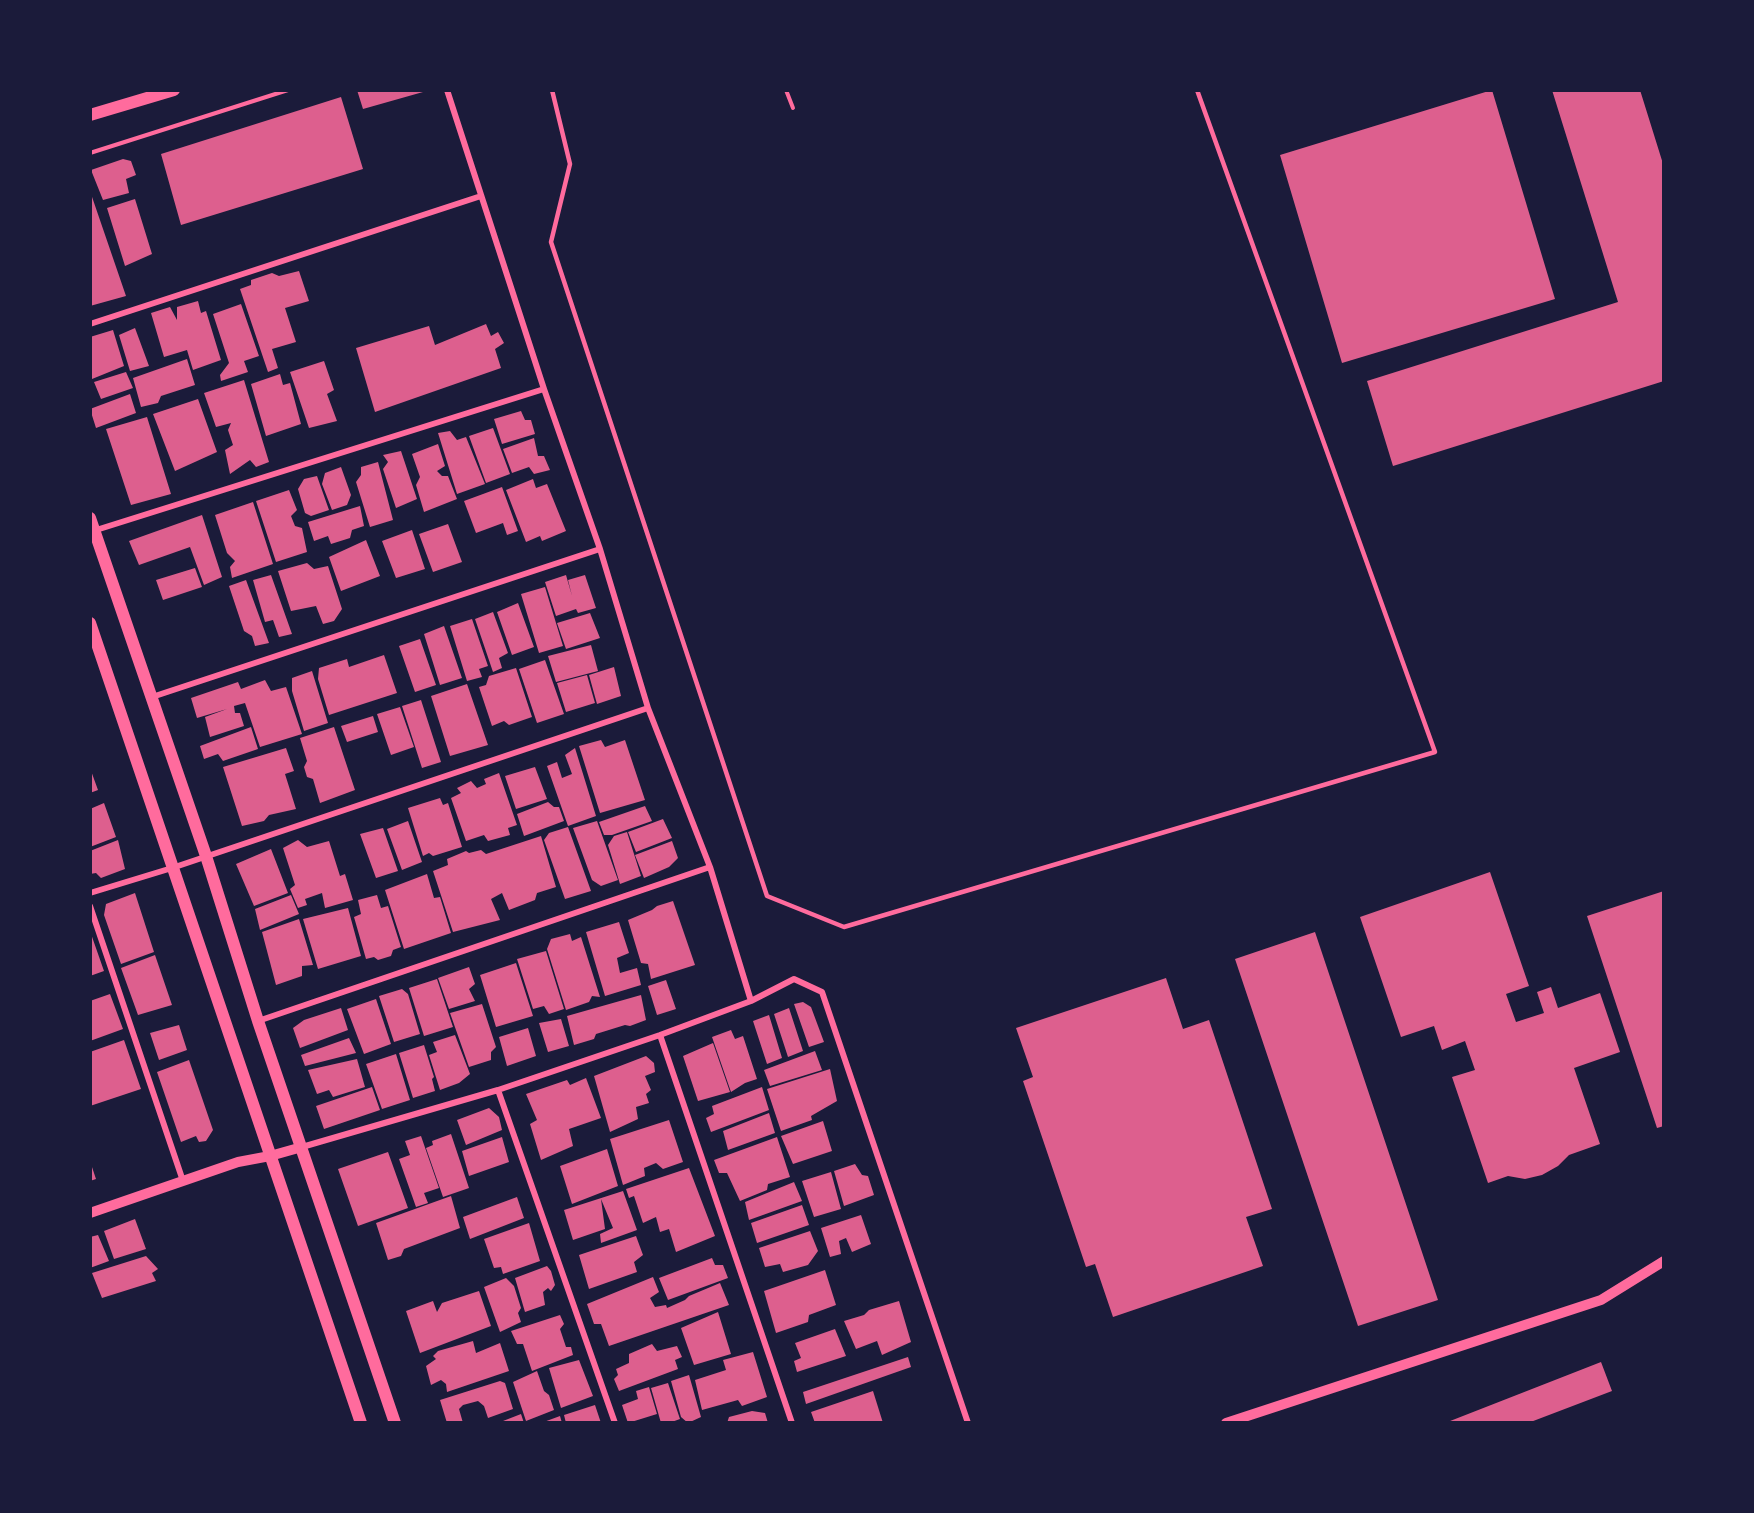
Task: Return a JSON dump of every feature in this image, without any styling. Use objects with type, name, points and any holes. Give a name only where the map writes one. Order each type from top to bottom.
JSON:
[{"type":"main road","points":[[90,115],[174,90]]},
{"type":"main road","points":[[90,518],[92,531],[206,856],[258,1021],[395,1423]]},
{"type":"main road","points":[[90,623],[361,1423]]},
{"type":"street","points":[[447,90],[544,388],[600,549],[648,708],[710,867],[751,1001]]},
{"type":"street","points":[[90,324],[481,196]]},
{"type":"street","points":[[92,531],[544,388]]},
{"type":"street","points":[[151,697],[600,549]]},
{"type":"street","points":[[90,892],[172,868],[648,708]]},
{"type":"street","points":[[258,1021],[710,867]]},
{"type":"street","points":[[90,906],[183,1181]]},
{"type":"street","points":[[90,1213],[238,1162],[270,1156],[498,1090],[660,1035],[751,1001],[794,979],[822,992],[968,1423]]},
{"type":"street","points":[[660,1035],[792,1423]]},
{"type":"street","points":[[498,1090],[615,1423]]},
{"type":"street","points":[[1226,1423],[1601,1300],[1664,1261]]},
{"type":"lane","points":[[552,90],[570,164],[551,242],[767,896],[844,927],[1435,752],[1197,90]]},
{"type":"path","points":[[90,153],[288,90]]},
{"type":"path","points":[[786,90],[793,108]]},
{"type":"building","points":[[357,90],[423,90],[423,92],[363,109]]},
{"type":"building","points":[[1492,90],[1555,299],[1342,363],[1280,155]]},
{"type":"building","points":[[1552,90],[1640,90],[1664,167],[1664,381],[1393,466],[1367,381],[1618,302]]},
{"type":"building","points":[[341,97],[363,169],[181,225],[161,154]]},
{"type":"building","points":[[123,159],[131,161],[136,175],[126,179],[129,193],[103,200],[91,170]]},
{"type":"building","points":[[90,191],[126,296],[90,306]]},
{"type":"building","points":[[135,199],[152,254],[125,266],[107,208]]},
{"type":"building","points":[[299,271],[309,301],[285,308],[296,342],[272,349],[278,368],[268,372],[240,289],[251,285],[251,280],[272,273],[279,276]]},
{"type":"building","points":[[198,301],[201,313],[206,311],[221,360],[193,370],[187,350],[164,357],[151,313],[170,307],[177,320],[177,307]]},
{"type":"building","points":[[241,304],[259,356],[244,361],[248,372],[221,381],[220,375],[229,363],[213,314]]},
{"type":"building","points":[[486,324],[491,336],[498,332],[504,343],[495,349],[501,368],[375,412],[356,348],[429,326],[435,345]]},
{"type":"building","points":[[135,328],[149,366],[130,371],[119,335]]},
{"type":"building","points":[[113,330],[124,366],[92,379],[90,337]]},
{"type":"building","points":[[187,359],[195,385],[161,396],[158,403],[141,407],[133,378]]},
{"type":"building","points":[[324,361],[334,390],[327,394],[337,421],[309,428],[290,372]]},
{"type":"building","points":[[126,372],[133,388],[101,399],[94,382]]},
{"type":"building","points":[[280,374],[283,385],[290,383],[301,424],[266,436],[251,384]]},
{"type":"building","points":[[244,380],[269,462],[256,467],[250,460],[230,474],[225,450],[233,445],[228,430],[231,423],[216,427],[204,393]]},
{"type":"building","points":[[130,394],[136,413],[96,428],[90,409]]},
{"type":"building","points":[[198,399],[217,452],[175,471],[153,414]]},
{"type":"building","points":[[521,411],[525,420],[531,420],[535,434],[502,444],[494,419]]},
{"type":"building","points":[[147,417],[171,494],[131,505],[106,429]]},
{"type":"building","points":[[493,428],[510,474],[486,483],[469,436]]},
{"type":"building","points":[[450,431],[457,440],[466,437],[485,484],[457,494],[438,433]]},
{"type":"building","points":[[534,438],[538,456],[544,456],[550,470],[534,474],[529,467],[512,473],[503,449]]},
{"type":"building","points":[[438,444],[445,466],[437,471],[442,476],[448,476],[457,499],[424,512],[416,485],[420,477],[412,454]]},
{"type":"building","points":[[401,451],[417,499],[396,508],[383,469],[388,462],[383,455]]},
{"type":"building","points":[[378,462],[393,520],[370,527],[356,482],[361,475],[361,467]]},
{"type":"building","points":[[341,467],[351,495],[347,505],[332,510],[322,484],[325,473]]},
{"type":"building","points":[[317,476],[329,510],[311,516],[305,513],[298,489],[304,479]]},
{"type":"building","points":[[533,479],[536,488],[547,484],[566,531],[542,541],[540,536],[526,542],[506,490]]},
{"type":"building","points":[[502,487],[518,531],[507,535],[503,523],[476,533],[464,501]]},
{"type":"building","points":[[289,490],[297,510],[291,516],[295,526],[302,528],[307,552],[276,562],[256,501]]},
{"type":"building","points":[[253,502],[273,564],[232,578],[230,567],[235,561],[227,553],[215,515]]},
{"type":"building","points":[[360,506],[364,526],[352,530],[350,538],[331,544],[328,536],[314,541],[308,522]]},
{"type":"building","points":[[202,515],[222,577],[204,585],[190,547],[139,565],[129,541]]},
{"type":"building","points":[[448,524],[462,562],[433,572],[419,534]]},
{"type":"building","points":[[412,530],[425,569],[396,578],[382,541]]},
{"type":"building","points":[[366,540],[380,576],[341,591],[329,557]]},
{"type":"building","points":[[307,563],[314,569],[328,566],[342,609],[334,621],[323,624],[316,606],[291,611],[278,571]]},
{"type":"building","points":[[195,568],[202,587],[163,600],[156,580]]},
{"type":"building","points":[[271,575],[292,634],[279,637],[273,620],[265,622],[253,580]]},
{"type":"building","points":[[566,575],[572,596],[568,580],[585,575],[596,608],[578,613],[576,609],[556,616],[545,582]]},
{"type":"building","points":[[246,580],[269,643],[255,646],[252,636],[244,631],[229,586]]},
{"type":"building","points":[[545,587],[563,646],[539,653],[521,594]]},
{"type":"building","points":[[518,603],[534,647],[512,655],[497,612]]},
{"type":"building","points":[[493,612],[508,653],[499,658],[502,668],[493,672],[475,619]]},
{"type":"building","points":[[590,613],[600,638],[566,649],[557,623]]},
{"type":"building","points":[[472,619],[488,666],[479,669],[482,677],[467,681],[450,626]]},
{"type":"building","points":[[444,626],[462,678],[440,685],[424,634]]},
{"type":"building","points":[[420,639],[436,685],[415,692],[399,646]]},
{"type":"building","points":[[591,645],[598,671],[556,682],[548,656]]},
{"type":"building","points":[[384,655],[397,693],[329,715],[318,679],[319,668],[347,659],[349,667]]},
{"type":"building","points":[[545,660],[564,714],[537,723],[519,669]]},
{"type":"building","points":[[614,667],[621,696],[597,704],[589,675]]},
{"type":"building","points":[[516,668],[532,717],[509,725],[504,721],[492,726],[479,687],[486,685],[489,676]]},
{"type":"building","points":[[312,671],[328,723],[304,731],[292,691],[292,678]]},
{"type":"building","points":[[587,675],[595,703],[566,712],[557,683]]},
{"type":"building","points":[[265,680],[271,691],[286,687],[302,734],[260,747],[245,703],[234,706],[235,713],[240,713],[244,726],[210,737],[205,717],[227,709],[197,718],[191,698],[238,682],[241,689]]},
{"type":"building","points":[[467,684],[488,745],[450,756],[431,696]]},
{"type":"building","points":[[421,700],[441,762],[422,768],[402,706]]},
{"type":"building","points":[[400,707],[414,747],[391,755],[377,714]]},
{"type":"building","points":[[373,716],[378,732],[347,742],[341,726]]},
{"type":"building","points":[[251,727],[258,749],[223,761],[218,754],[204,759],[200,746]]},
{"type":"building","points":[[334,727],[355,790],[320,803],[313,779],[307,777],[304,767],[307,761],[300,738]]},
{"type":"building","points":[[601,740],[605,747],[625,740],[645,800],[600,813],[579,746]]},
{"type":"building","points":[[286,748],[294,771],[285,774],[296,809],[269,815],[264,821],[242,826],[223,767]]},
{"type":"building","points":[[575,748],[596,816],[568,826],[547,766],[557,762],[562,778],[572,774],[565,755]]},
{"type":"building","points":[[535,767],[547,799],[516,809],[505,776]]},
{"type":"building","points":[[90,768],[98,790],[90,793]]},
{"type":"building","points":[[499,773],[517,825],[508,828],[510,835],[488,841],[484,835],[466,841],[451,798],[461,793],[457,788],[471,781],[477,788],[486,784],[484,779]]},
{"type":"building","points":[[440,798],[443,805],[448,803],[462,847],[433,856],[429,853],[423,856],[408,808]]},
{"type":"building","points":[[548,802],[554,807],[559,807],[564,821],[524,836],[517,814]]},
{"type":"building","points":[[104,803],[116,837],[90,847],[90,809]]},
{"type":"building","points":[[645,806],[652,821],[612,835],[604,835],[599,822]]},
{"type":"building","points":[[663,819],[672,838],[636,852],[628,832]]},
{"type":"building","points":[[408,821],[422,862],[402,870],[387,829]]},
{"type":"building","points":[[597,821],[618,880],[601,886],[592,880],[573,828]]},
{"type":"building","points":[[568,827],[591,891],[565,899],[544,840],[549,833]]},
{"type":"building","points":[[383,828],[398,871],[376,878],[360,834]]},
{"type":"building","points":[[627,832],[641,876],[620,884],[608,845],[614,836]]},
{"type":"building","points":[[541,836],[556,887],[537,893],[535,900],[509,910],[502,893],[491,899],[500,920],[453,932],[433,871],[448,865],[447,859],[466,851],[469,853],[481,850],[486,854]]},
{"type":"building","points":[[118,840],[125,869],[101,878],[96,873],[90,874],[90,851]]},
{"type":"building","points":[[298,840],[307,847],[329,841],[340,876],[345,874],[353,900],[325,908],[322,893],[305,899],[307,905],[298,908],[290,889],[295,885],[283,848]]},
{"type":"building","points":[[672,841],[678,858],[669,867],[644,878],[635,855]]},
{"type":"building","points":[[271,849],[288,893],[254,906],[236,864]]},
{"type":"building","points":[[1490,872],[1529,986],[1506,994],[1516,1022],[1544,1013],[1537,992],[1551,987],[1558,1008],[1600,993],[1620,1052],[1574,1068],[1600,1144],[1569,1155],[1558,1166],[1542,1175],[1525,1179],[1508,1176],[1488,1183],[1452,1077],[1475,1070],[1465,1041],[1442,1050],[1434,1026],[1401,1037],[1360,917]]},
{"type":"building","points":[[427,874],[434,898],[440,897],[451,933],[404,949],[385,890]]},
{"type":"building","points":[[1664,891],[1664,1126],[1657,1128],[1587,916]]},
{"type":"building","points":[[135,893],[154,952],[121,964],[104,915],[106,904]]},
{"type":"building","points":[[291,895],[299,914],[260,930],[255,909]]},
{"type":"building","points":[[377,895],[381,908],[388,906],[401,947],[393,950],[391,956],[378,960],[374,957],[366,959],[354,917],[361,914],[358,900]]},
{"type":"building","points":[[673,901],[695,965],[651,979],[648,964],[641,963],[628,920]]},
{"type":"building","points":[[348,908],[361,956],[318,969],[303,919]]},
{"type":"building","points":[[299,919],[313,965],[302,966],[302,976],[276,985],[262,932]]},
{"type":"building","points":[[619,922],[629,953],[617,958],[620,973],[637,968],[641,985],[605,996],[586,932]]},
{"type":"building","points":[[90,931],[104,971],[90,976]]},
{"type":"building","points":[[1315,932],[1438,1300],[1358,1326],[1235,959]]},
{"type":"building","points":[[570,934],[572,941],[581,937],[600,997],[592,996],[589,1002],[566,1010],[547,949],[551,939]]},
{"type":"building","points":[[546,951],[564,1009],[549,1014],[544,1006],[533,1009],[517,959]]},
{"type":"building","points":[[155,955],[172,1005],[138,1015],[121,968]]},
{"type":"building","points":[[516,963],[533,1016],[496,1027],[480,975]]},
{"type":"building","points":[[469,967],[475,984],[469,989],[475,1001],[449,1009],[438,978]]},
{"type":"building","points":[[1166,978],[1183,1029],[1209,1020],[1272,1209],[1246,1217],[1263,1266],[1113,1317],[1095,1264],[1086,1267],[1023,1081],[1033,1077],[1016,1028]]},
{"type":"building","points":[[437,979],[453,1027],[424,1036],[409,988]]},
{"type":"building","points":[[666,980],[676,1009],[657,1015],[648,986]]},
{"type":"building","points":[[402,989],[408,994],[420,1034],[394,1042],[379,996]]},
{"type":"building","points":[[110,994],[123,1029],[90,1041],[90,1001]]},
{"type":"building","points":[[641,995],[646,1020],[596,1034],[594,1039],[574,1045],[567,1016]]},
{"type":"building","points":[[376,999],[391,1044],[364,1054],[347,1009]]},
{"type":"building","points":[[803,1002],[811,1007],[824,1042],[809,1047],[794,1004]]},
{"type":"building","points":[[482,1004],[496,1047],[491,1052],[491,1060],[469,1067],[450,1013]]},
{"type":"building","points":[[341,1008],[348,1030],[300,1048],[293,1028],[304,1020]]},
{"type":"building","points":[[789,1008],[803,1051],[788,1057],[774,1014]]},
{"type":"building","points":[[769,1015],[782,1058],[767,1064],[753,1021]]},
{"type":"building","points":[[561,1019],[569,1046],[548,1052],[539,1023]]},
{"type":"building","points":[[179,1025],[187,1050],[159,1060],[150,1033]]},
{"type":"building","points":[[528,1028],[536,1056],[507,1066],[499,1037]]},
{"type":"building","points":[[731,1030],[735,1039],[743,1036],[757,1079],[731,1092],[712,1037]]},
{"type":"building","points":[[455,1035],[470,1074],[459,1083],[440,1090],[429,1055],[437,1052],[433,1042]]},
{"type":"building","points":[[349,1038],[356,1053],[305,1066],[301,1055]]},
{"type":"building","points":[[124,1040],[141,1089],[90,1106],[90,1052]]},
{"type":"building","points":[[713,1043],[730,1092],[698,1101],[683,1056]]},
{"type":"building","points":[[424,1045],[434,1077],[432,1079],[435,1091],[413,1098],[399,1053]]},
{"type":"building","points":[[815,1051],[822,1070],[770,1086],[764,1070]]},
{"type":"building","points":[[396,1054],[410,1100],[382,1109],[366,1064]]},
{"type":"building","points":[[646,1056],[654,1063],[655,1072],[645,1076],[651,1090],[646,1094],[649,1103],[636,1107],[638,1119],[610,1132],[594,1076]]},
{"type":"building","points":[[357,1059],[365,1087],[333,1097],[329,1090],[317,1094],[308,1070]]},
{"type":"building","points":[[189,1060],[213,1130],[206,1141],[199,1142],[196,1136],[181,1142],[157,1072]]},
{"type":"building","points":[[830,1069],[837,1101],[811,1116],[812,1120],[781,1131],[767,1089]]},
{"type":"building","points":[[586,1078],[601,1118],[569,1129],[573,1146],[541,1160],[530,1124],[537,1120],[526,1094],[567,1080],[570,1085]]},
{"type":"building","points":[[372,1087],[380,1110],[324,1129],[316,1106]]},
{"type":"building","points":[[762,1087],[769,1110],[711,1132],[706,1118],[714,1114],[712,1106]]},
{"type":"building","points":[[489,1108],[499,1117],[502,1130],[466,1145],[457,1120]]},
{"type":"building","points":[[769,1113],[775,1133],[728,1150],[723,1131]]},
{"type":"building","points":[[669,1120],[683,1162],[663,1169],[656,1163],[644,1168],[645,1176],[623,1185],[610,1139]]},
{"type":"building","points":[[823,1121],[832,1151],[793,1164],[781,1136]]},
{"type":"building","points":[[451,1134],[469,1188],[443,1197],[426,1148],[433,1145],[432,1141]]},
{"type":"building","points":[[421,1136],[439,1188],[424,1193],[428,1203],[416,1207],[399,1159],[410,1155],[405,1141]]},
{"type":"building","points":[[502,1137],[509,1162],[469,1176],[462,1151]]},
{"type":"building","points":[[777,1137],[790,1177],[768,1184],[767,1190],[740,1201],[727,1173],[719,1173],[714,1160]]},
{"type":"building","points":[[607,1149],[618,1186],[572,1204],[560,1166]]},
{"type":"building","points":[[388,1152],[408,1208],[358,1226],[338,1169]]},
{"type":"building","points":[[90,1161],[96,1179],[90,1181]]},
{"type":"building","points":[[855,1164],[862,1175],[868,1176],[874,1195],[844,1206],[834,1171]]},
{"type":"building","points":[[689,1168],[715,1236],[676,1252],[669,1229],[660,1232],[656,1217],[643,1223],[634,1196],[629,1198],[626,1189]]},
{"type":"building","points":[[831,1172],[841,1209],[814,1217],[802,1181]]},
{"type":"building","points":[[794,1182],[802,1201],[749,1220],[745,1202]]},
{"type":"building","points":[[623,1191],[637,1230],[601,1243],[600,1234],[613,1228],[601,1199],[605,1229],[573,1240],[564,1210]]},
{"type":"building","points":[[451,1196],[460,1228],[404,1249],[401,1256],[388,1260],[376,1223]]},
{"type":"building","points":[[517,1197],[524,1218],[470,1239],[463,1217]]},
{"type":"building","points":[[802,1205],[809,1225],[757,1243],[751,1223]]},
{"type":"building","points":[[861,1215],[871,1244],[852,1252],[846,1238],[839,1241],[841,1254],[830,1257],[821,1228]]},
{"type":"building","points":[[135,1219],[146,1249],[114,1259],[104,1231]]},
{"type":"building","points":[[529,1223],[540,1261],[503,1274],[501,1267],[494,1268],[484,1239]]},
{"type":"building","points":[[810,1231],[818,1251],[808,1265],[783,1272],[780,1264],[765,1267],[759,1248]]},
{"type":"building","points":[[98,1235],[109,1261],[90,1268],[90,1237]]},
{"type":"building","points":[[636,1236],[643,1255],[634,1262],[637,1272],[589,1289],[579,1255]]},
{"type":"building","points":[[146,1256],[158,1269],[152,1273],[156,1281],[102,1298],[92,1273]]},
{"type":"building","points":[[712,1258],[715,1265],[723,1265],[728,1278],[668,1300],[659,1278]]},
{"type":"building","points":[[547,1266],[555,1285],[551,1291],[548,1288],[543,1292],[545,1305],[525,1312],[515,1278]]},
{"type":"building","points":[[825,1270],[836,1305],[809,1315],[808,1322],[776,1333],[764,1291]]},
{"type":"building","points":[[653,1277],[659,1292],[650,1298],[655,1307],[666,1305],[667,1308],[720,1283],[729,1305],[609,1346],[601,1324],[594,1324],[587,1304]]},
{"type":"building","points":[[506,1278],[514,1286],[521,1308],[518,1313],[521,1322],[500,1332],[484,1287]]},
{"type":"building","points":[[479,1291],[491,1326],[420,1353],[406,1311],[433,1301],[437,1312],[442,1303]]},
{"type":"building","points":[[899,1301],[911,1342],[882,1355],[877,1341],[856,1349],[844,1321]]},
{"type":"building","points":[[718,1312],[731,1354],[694,1365],[681,1328]]},
{"type":"building","points":[[560,1315],[564,1324],[560,1329],[566,1347],[571,1347],[573,1355],[532,1371],[523,1344],[517,1344],[511,1331]]},
{"type":"building","points":[[835,1329],[846,1356],[797,1372],[794,1361],[801,1358],[795,1343]]},
{"type":"building","points":[[473,1341],[476,1353],[500,1343],[509,1371],[447,1392],[446,1384],[441,1380],[431,1385],[426,1366],[436,1359],[433,1356],[438,1351]]},
{"type":"building","points":[[652,1344],[657,1351],[677,1346],[682,1357],[675,1360],[678,1369],[619,1391],[614,1379],[618,1375],[616,1369],[629,1363],[629,1354]]},
{"type":"building","points":[[753,1352],[767,1397],[742,1406],[738,1400],[702,1410],[695,1380],[726,1370],[723,1360]]},
{"type":"building","points":[[908,1357],[911,1367],[806,1404],[803,1392]]},
{"type":"building","points":[[579,1360],[593,1396],[561,1408],[549,1368]]},
{"type":"building","points":[[1601,1362],[1612,1391],[1528,1423],[1445,1423]]},
{"type":"building","points":[[537,1371],[554,1410],[526,1421],[513,1382]]},
{"type":"building","points":[[689,1375],[701,1417],[688,1423],[681,1417],[671,1381]]},
{"type":"building","points":[[500,1381],[505,1383],[513,1409],[488,1418],[484,1406],[478,1401],[463,1405],[459,1409],[463,1423],[447,1423],[440,1400]]},
{"type":"building","points":[[668,1383],[680,1419],[661,1423],[651,1388]]},
{"type":"building","points":[[649,1387],[657,1414],[628,1423],[622,1405],[638,1399],[636,1391]]},
{"type":"building","points":[[873,1391],[883,1423],[815,1423],[811,1412]]},
{"type":"building","points":[[595,1405],[601,1423],[566,1423],[564,1415]]},
{"type":"building","points":[[752,1411],[765,1413],[768,1423],[727,1423],[729,1417]]},
{"type":"building","points":[[521,1414],[524,1423],[504,1423],[503,1421]]},
{"type":"building","points":[[560,1416],[562,1423],[541,1423]]}]
